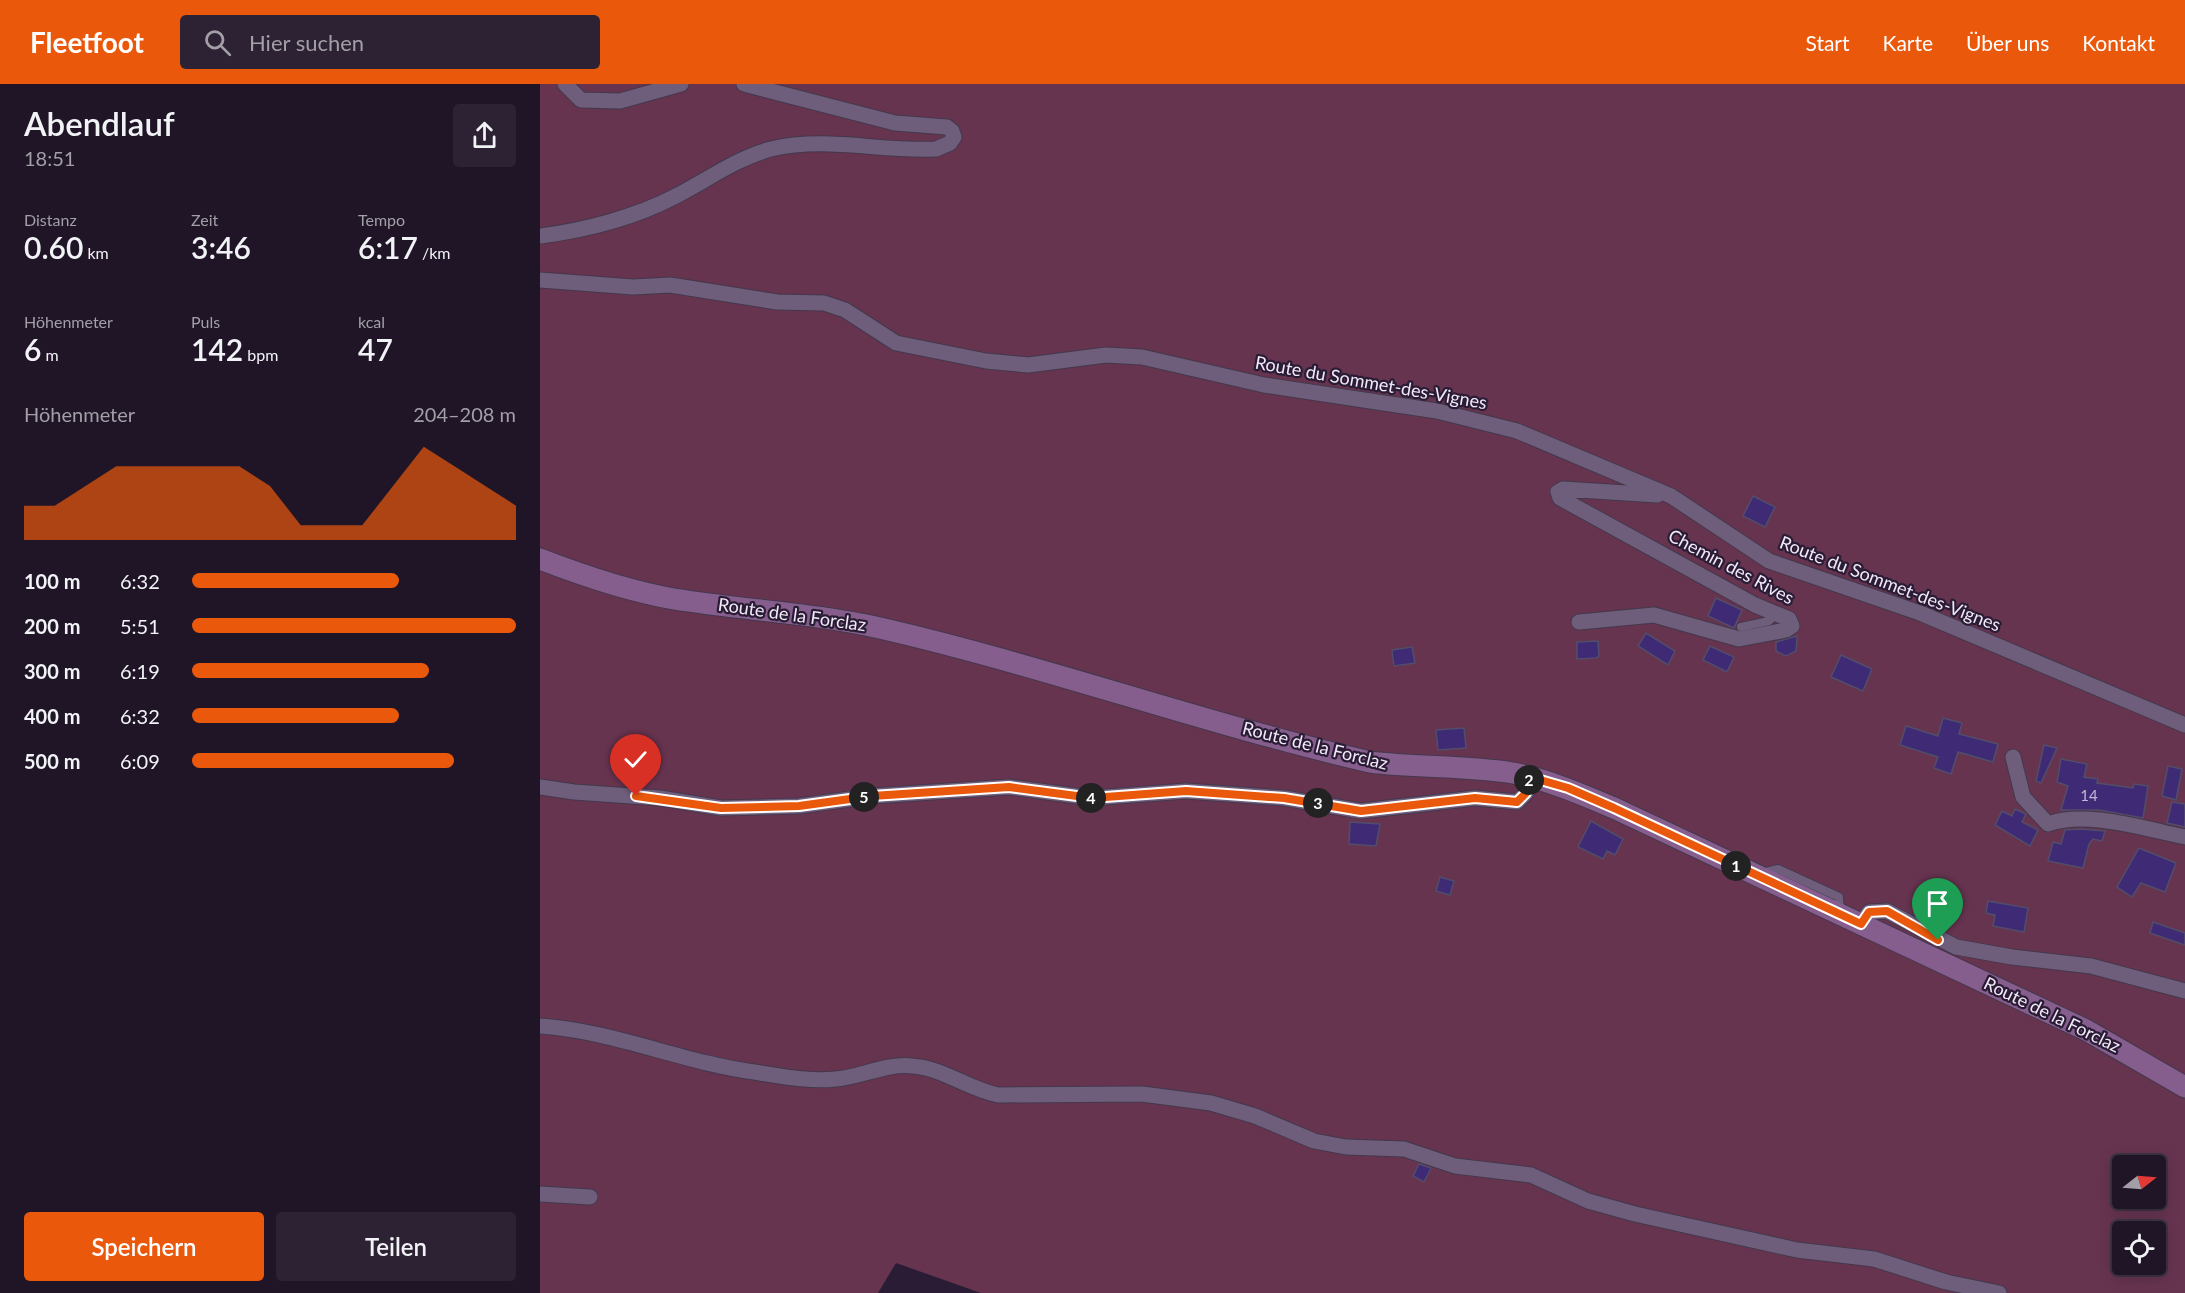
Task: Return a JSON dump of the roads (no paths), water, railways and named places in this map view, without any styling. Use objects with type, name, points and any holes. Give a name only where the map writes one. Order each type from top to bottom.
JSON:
[{"type":"main road","name":"Route de la Forclaz","points":[[540,559],[596,581],[673,598],[839,619],[927,639],[1117,694],[1370,762],[1400,766],[1490,770],[1530,777],[1568,788],[2094,1034],[2185,1087]]},
{"type":"street","points":[[565,84],[581,100],[620,101],[681,84]]},
{"type":"street","points":[[540,236],[637,212],[675,197],[752,155],[771,149],[811,144],[936,149],[950,143],[954,137],[952,131],[947,127],[895,123],[744,84]]},
{"type":"street","name":"Route du Sommet-des-Vignes","points":[[540,280],[633,287],[670,285],[777,302],[824,303],[845,310],[896,343],[986,361],[1028,365],[1087,356],[1124,355],[1264,385],[1437,411],[1516,431],[1671,496],[1769,561],[1920,613],[2185,725]]},
{"type":"street","name":"Chemin des Rives","points":[[1579,622],[1654,615],[1739,639],[1790,628],[1790,620],[1560,498],[1558,492],[1563,489],[1671,496]]},
{"type":"street","points":[[2013,757],[2023,796],[2048,824],[2058,820],[2082,818],[2185,837]]},
{"type":"street","points":[[540,787],[574,792],[660,798],[721,808],[799,806],[872,796],[1009,787],[1092,798],[1186,791],[1284,798],[1361,811],[1475,798],[1517,802],[1526,793],[1530,777]]},
{"type":"street","points":[[1861,924],[1869,912],[1883,910],[1956,947],[2004,956],[2091,966],[2185,991]]},
{"type":"street","points":[[540,1026],[595,1033],[724,1066],[783,1076],[837,1079],[890,1067],[915,1066],[943,1073],[982,1091],[998,1095],[1142,1094],[1210,1103],[1255,1116],[1314,1141],[1346,1147],[1404,1149],[1463,1167],[1525,1173],[1554,1184],[1588,1202],[1635,1214],[1797,1250],[1874,1259],[1946,1282],[1999,1293]]},
{"type":"street","points":[[540,1194],[590,1197]]},
{"type":"lane","points":[[1741,627],[1769,621],[1776,614]]}]
